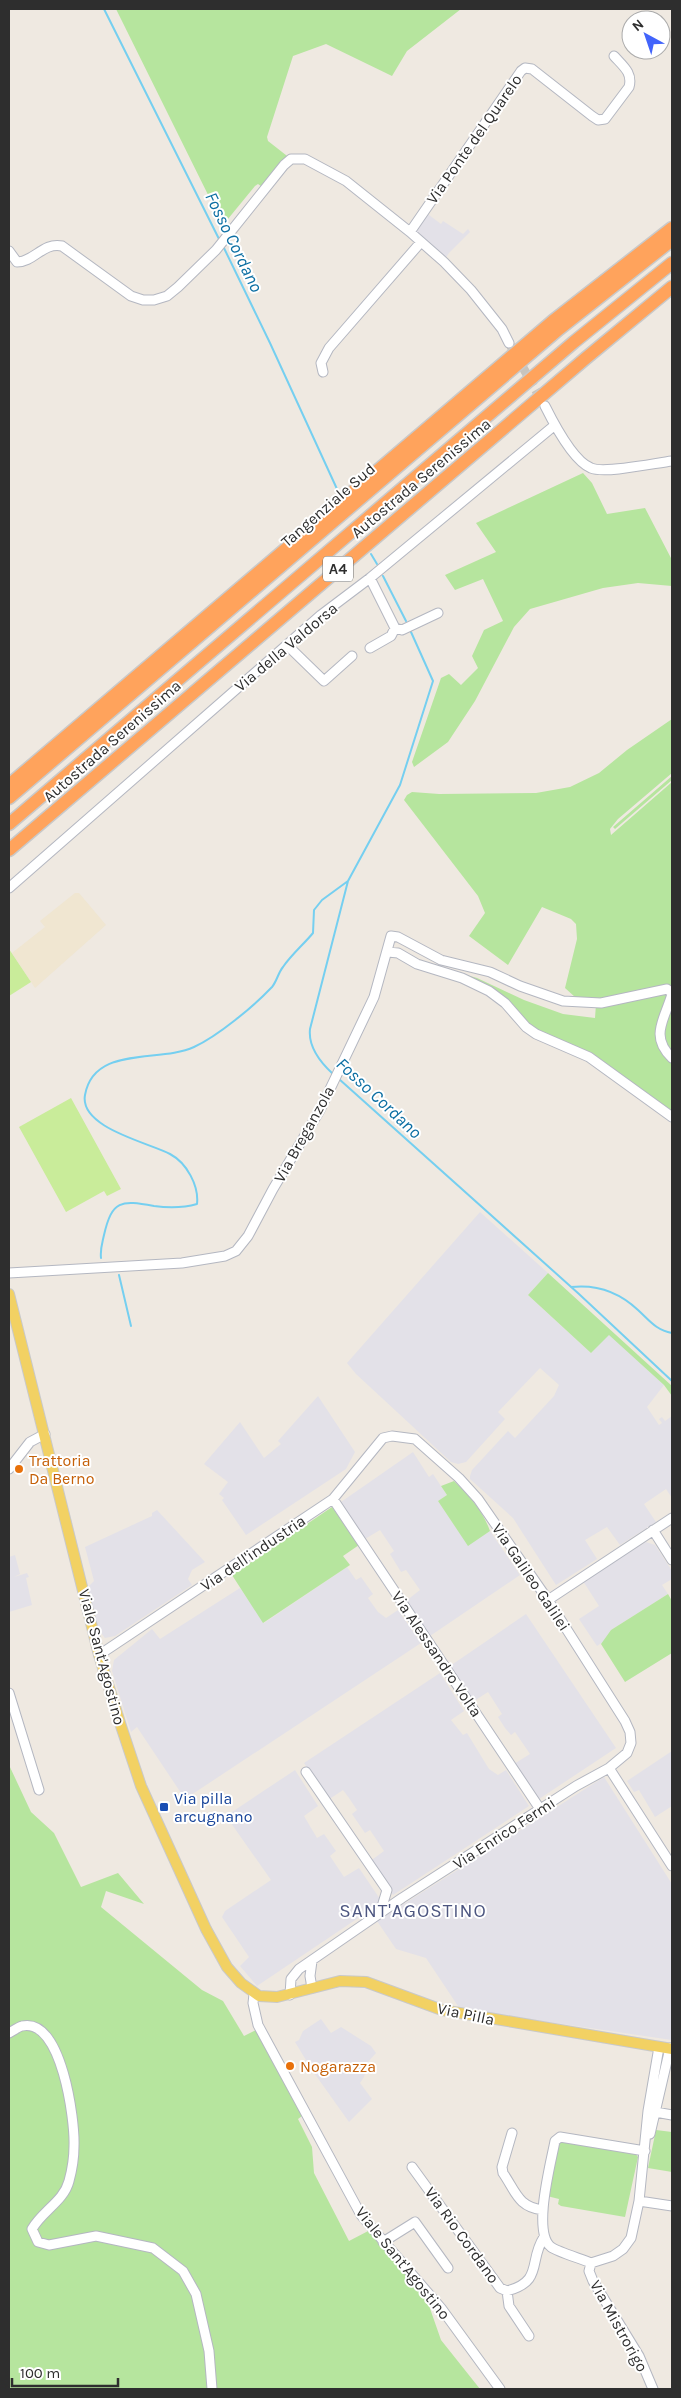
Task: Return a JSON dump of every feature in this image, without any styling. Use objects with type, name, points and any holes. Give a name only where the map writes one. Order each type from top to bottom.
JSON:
[{"type":"highway","name":"Tangenziale Sud","points":[[9,785],[553,321],[672,228]]},
{"type":"highway","name":"Tangenziale Sud","points":[[9,798],[560,329],[672,240]]},
{"type":"highway","name":"Autostrada Serenissima","points":[[9,824],[574,342],[672,263]]},
{"type":"highway","name":"Autostrada Serenissima","points":[[9,850],[586,358],[672,287]]},
{"type":"main road","name":"Viale Sant'Agostino","points":[[9,1294],[99,1655],[134,1767],[174,1862],[227,1967],[259,1996]]},
{"type":"main road","name":"Via Pilla","points":[[259,1996],[295,1994],[340,1981],[360,1981],[442,2010],[667,2048]]},
{"type":"street","name":"Via Ponte del Quarelo","points":[[410,232],[521,70],[525,68],[532,69],[592,116],[598,120],[605,119],[631,82],[629,73],[614,56]]},
{"type":"street","points":[[9,251],[17,262],[23,262],[49,246],[62,246],[131,296],[143,300],[167,296],[216,250],[284,165],[291,159],[300,158],[323,167],[346,181],[444,262],[471,290],[502,329],[509,343]]},
{"type":"street","points":[[322,372],[321,363],[329,348],[421,242]]},
{"type":"street","points":[[545,406],[554,425],[582,463],[592,469],[606,470],[672,461]]},
{"type":"street","name":"Via della Valdorsa","points":[[9,888],[287,645],[554,425]]},
{"type":"street","points":[[370,578],[395,628],[402,630],[438,613]]},
{"type":"street","points":[[370,648],[391,636],[395,628]]},
{"type":"street","points":[[287,645],[324,681],[352,656]]},
{"type":"street","name":"Via Breganzola","points":[[9,1273],[182,1263],[231,1254],[248,1236],[273,1189],[320,1110],[374,997],[391,936],[398,936],[441,960],[490,972],[529,990],[563,1001],[601,1003],[667,989],[672,993],[660,1031],[663,1050],[672,1058]]},
{"type":"street","points":[[388,952],[398,953],[418,964],[462,978],[489,990],[505,1003],[526,1027],[536,1034],[589,1057],[672,1117]]},
{"type":"street","points":[[9,1469],[30,1442],[45,1434]]},
{"type":"street","name":"Via dell'industria","points":[[99,1655],[332,1499],[383,1438],[392,1436]]},
{"type":"street","name":"Via Galileo Galilei","points":[[392,1436],[415,1439],[459,1478],[489,1514],[548,1600],[625,1721],[630,1732],[631,1743],[627,1753]]},
{"type":"street","name":"Via Alessandro Volta","points":[[332,1499],[540,1809]]},
{"type":"street","points":[[548,1600],[672,1518]]},
{"type":"street","points":[[653,1530],[672,1560]]},
{"type":"street","points":[[9,1693],[39,1790]]},
{"type":"street","name":"Via Enrico Fermi","points":[[295,1994],[293,1975],[380,1913],[540,1809],[609,1768],[627,1753]]},
{"type":"street","points":[[609,1768],[672,1866]]},
{"type":"street","points":[[306,1772],[387,1890],[380,1913]]},
{"type":"street","points":[[312,1962],[310,1976],[312,1988]]},
{"type":"street","name":"Viale Sant'Agostino","points":[[259,1996],[260,2011],[258,2025],[361,2215],[382,2242],[441,2308],[500,2389]]},
{"type":"street","points":[[9,2033],[22,2026],[31,2026],[38,2028],[48,2037],[64,2072],[74,2146],[66,2190],[38,2219],[32,2229],[33,2236],[38,2242],[49,2245],[96,2236],[153,2248],[183,2271],[196,2294],[209,2351],[212,2389]]},
{"type":"street","points":[[544,2236],[551,2247],[591,2263],[613,2256],[623,2249],[631,2238],[639,2202],[652,2111],[667,2048]]},
{"type":"street","points":[[652,2111],[672,2115]]},
{"type":"street","points":[[512,2133],[502,2167],[503,2173],[523,2204],[529,2208],[543,2210]]},
{"type":"street","name":"Via Rio Cordano","points":[[412,2167],[495,2283],[507,2291],[529,2280],[538,2245],[544,2236],[543,2210],[555,2141],[560,2137],[645,2151]]},
{"type":"street","points":[[639,2202],[672,2206]]},
{"type":"street","points":[[382,2242],[415,2222],[448,2268]]},
{"type":"street","name":"Via Mistrorigo","points":[[591,2263],[589,2271],[593,2281],[640,2356],[653,2389]]},
{"type":"street","points":[[507,2291],[509,2306],[529,2336]]},
{"type":"shaded area","points":[[425,212],[441,224],[443,221],[463,234],[468,229],[470,232],[445,259],[414,234]]},
{"type":"shaded area","points":[[75,893],[79,893],[106,925],[35,988],[12,953],[45,927],[40,921]]},
{"type":"shaded area","points":[[480,1212],[548,1273],[528,1295],[591,1353],[609,1334],[664,1385],[647,1407],[659,1425],[662,1423],[659,1419],[662,1417],[665,1421],[672,1416],[672,1498],[666,1489],[644,1504],[656,1522],[620,1545],[607,1527],[585,1540],[597,1559],[556,1585],[513,1518],[470,1479],[470,1476],[472,1470],[508,1431],[515,1438],[554,1396],[559,1385],[540,1368],[498,1412],[505,1419],[466,1462],[458,1464],[451,1462],[356,1374],[347,1363]]},
{"type":"shaded area","points":[[318,1396],[355,1452],[346,1469],[246,1535],[222,1500],[224,1498],[219,1494],[228,1482],[204,1464],[240,1422],[264,1458],[281,1444],[278,1441]]},
{"type":"shaded area","points":[[413,1452],[429,1477],[433,1474],[447,1495],[438,1501],[468,1545],[490,1531],[520,1575],[430,1636],[406,1601],[420,1590],[406,1570],[401,1572],[390,1554],[394,1551],[380,1530],[365,1539],[341,1502]]},
{"type":"shaded area","points":[[157,1510],[205,1562],[192,1570],[188,1579],[192,1585],[115,1636],[105,1638],[98,1629],[88,1587],[94,1581],[85,1547],[152,1516],[152,1513]]},
{"type":"shaded area","points":[[646,1542],[655,1545],[672,1571],[672,1579],[662,1585],[668,1594],[611,1630],[603,1642],[597,1646],[579,1619],[599,1606],[583,1581]]},
{"type":"shaded area","points":[[15,1555],[20,1574],[14,1577],[27,1573],[29,1577],[26,1578],[32,1605],[9,1612],[9,1557]]},
{"type":"shaded area","points":[[347,1567],[356,1580],[361,1577],[373,1594],[368,1598],[378,1612],[386,1618],[398,1610],[421,1643],[185,1799],[137,1727],[131,1732],[112,1671],[114,1660],[152,1629],[160,1639],[240,1588],[264,1623]]},
{"type":"shaded area","points":[[526,1614],[616,1748],[539,1799],[514,1764],[530,1754],[515,1732],[511,1735],[505,1728],[498,1717],[502,1714],[488,1692],[474,1701],[450,1666]]},
{"type":"shaded area","points":[[440,1673],[464,1711],[451,1720],[463,1735],[467,1733],[489,1769],[498,1775],[506,1770],[529,1806],[393,1895],[369,1862],[384,1851],[370,1830],[365,1833],[352,1814],[357,1810],[349,1798],[343,1790],[328,1800],[304,1763]]},
{"type":"shaded area","points":[[672,1751],[672,1806],[655,1817],[639,1790],[634,1792],[627,1781]]},
{"type":"shaded area","points":[[295,1770],[318,1806],[304,1816],[317,1838],[324,1834],[336,1851],[330,1856],[344,1877],[359,1868],[382,1902],[257,1986],[240,1966],[249,1957],[222,1917],[225,1911],[271,1880],[226,1816]]},
{"type":"shaded area","points":[[604,1777],[672,1884],[672,2040],[460,2009],[426,1958],[396,1949],[377,1921]]},
{"type":"shaded area","points":[[321,2019],[331,2033],[341,2027],[371,2046],[376,2053],[368,2062],[364,2077],[360,2083],[372,2099],[349,2122],[312,2070],[295,2042],[299,2040],[303,2031]]},
{"type":"green space","points":[[116,9],[461,9],[407,51],[392,76],[326,44],[293,56],[267,137],[268,141],[291,159],[265,189],[258,184],[255,186],[223,225]]},
{"type":"green space","points":[[583,473],[592,483],[607,514],[645,508],[672,560],[672,586],[638,583],[603,588],[530,609],[514,627],[475,701],[448,742],[414,767],[412,762],[441,678],[449,674],[461,685],[478,668],[472,656],[484,630],[503,621],[483,579],[455,590],[445,575],[496,552],[476,523]]},
{"type":"green space","points":[[672,719],[672,773],[618,819],[610,829],[611,835],[672,782],[672,985],[591,1000],[575,997],[565,988],[577,939],[576,924],[571,919],[542,907],[508,965],[469,936],[485,913],[478,896],[404,800],[407,795],[412,792],[439,794],[536,793],[570,787],[599,773],[627,750]]},
{"type":"green space","points":[[672,776],[672,780],[615,829],[613,827]]},
{"type":"green space","points":[[9,949],[31,982],[9,996]]},
{"type":"green space","points":[[445,969],[477,978],[524,1000],[563,1014],[595,1018],[596,1004],[672,989],[672,1112],[592,1053],[538,1030],[529,1024],[508,1000],[491,987]]},
{"type":"green space","points":[[71,1098],[121,1189],[107,1196],[104,1191],[66,1212],[19,1127]]},
{"type":"green space","points":[[548,1273],[672,1386],[672,1396],[664,1385],[609,1335],[591,1353],[528,1295]]},
{"type":"green space","points":[[454,1481],[475,1504],[484,1517],[490,1531],[468,1546],[438,1501],[447,1495],[441,1486]]},
{"type":"green space","points":[[332,1507],[359,1545],[343,1556],[350,1565],[263,1623],[232,1575]]},
{"type":"green space","points":[[668,1594],[672,1601],[672,1653],[625,1682],[601,1644],[611,1630]]},
{"type":"green space","points":[[9,1765],[31,1812],[54,1833],[81,1887],[118,1873],[144,1904],[106,1891],[101,1907],[202,1990],[223,2001],[244,2036],[258,2029],[306,2113],[298,2119],[312,2147],[314,2173],[349,2241],[372,2229],[426,2297],[441,2340],[480,2389],[9,2389]]},
{"type":"green space","points":[[656,2130],[672,2132],[672,2172],[648,2168]]},
{"type":"green space","points":[[561,2141],[635,2153],[638,2157],[625,2217],[561,2206],[558,2204],[559,2199],[547,2196],[549,2186],[551,2186],[557,2144]]},
{"type":"waterway","name":"Fosso Cordano","points":[[104,9],[219,239]]},
{"type":"waterway","name":"Fosso Cordano","points":[[223,246],[337,489]]},
{"type":"waterway","name":"Fosso Cordano","points":[[371,554],[377,564]]},
{"type":"waterway","name":"Fosso Cordano","points":[[383,576],[406,621]]},
{"type":"waterway","name":"Fosso Cordano","points":[[333,1074],[320,1060],[313,1048],[310,1029],[348,881],[400,785],[433,681],[411,632]]},
{"type":"waterway","points":[[101,1258],[101,1246],[107,1223],[115,1209],[120,1205],[133,1203],[160,1207],[181,1207],[197,1204],[197,1197],[191,1176],[176,1158],[118,1133],[93,1117],[86,1107],[85,1095],[91,1079],[101,1069],[114,1062],[130,1058],[180,1052],[194,1047],[214,1036],[235,1020],[272,987],[281,969],[313,933],[314,910],[322,900],[348,881]]},
{"type":"waterway","name":"Fosso Cordano","points":[[339,1079],[579,1294],[672,1381]]},
{"type":"waterway","points":[[119,1275],[131,1326]]},
{"type":"waterway","points":[[571,1287],[599,1288],[616,1294],[631,1304],[657,1327],[672,1333]]},
{"type":"tunnel","points":[[509,343],[542,401]]},
{"type":"place","name":"Trattoria Da Berno","points":[[19,1469]]},
{"type":"place","name":"Via pilla arcugnano","points":[[164,1807]]},
{"type":"place","name":"Nogarazza","points":[[290,2066]]},
{"type":"district","name":"SANT'AGOSTINO","points":[[413,1911]]}]
